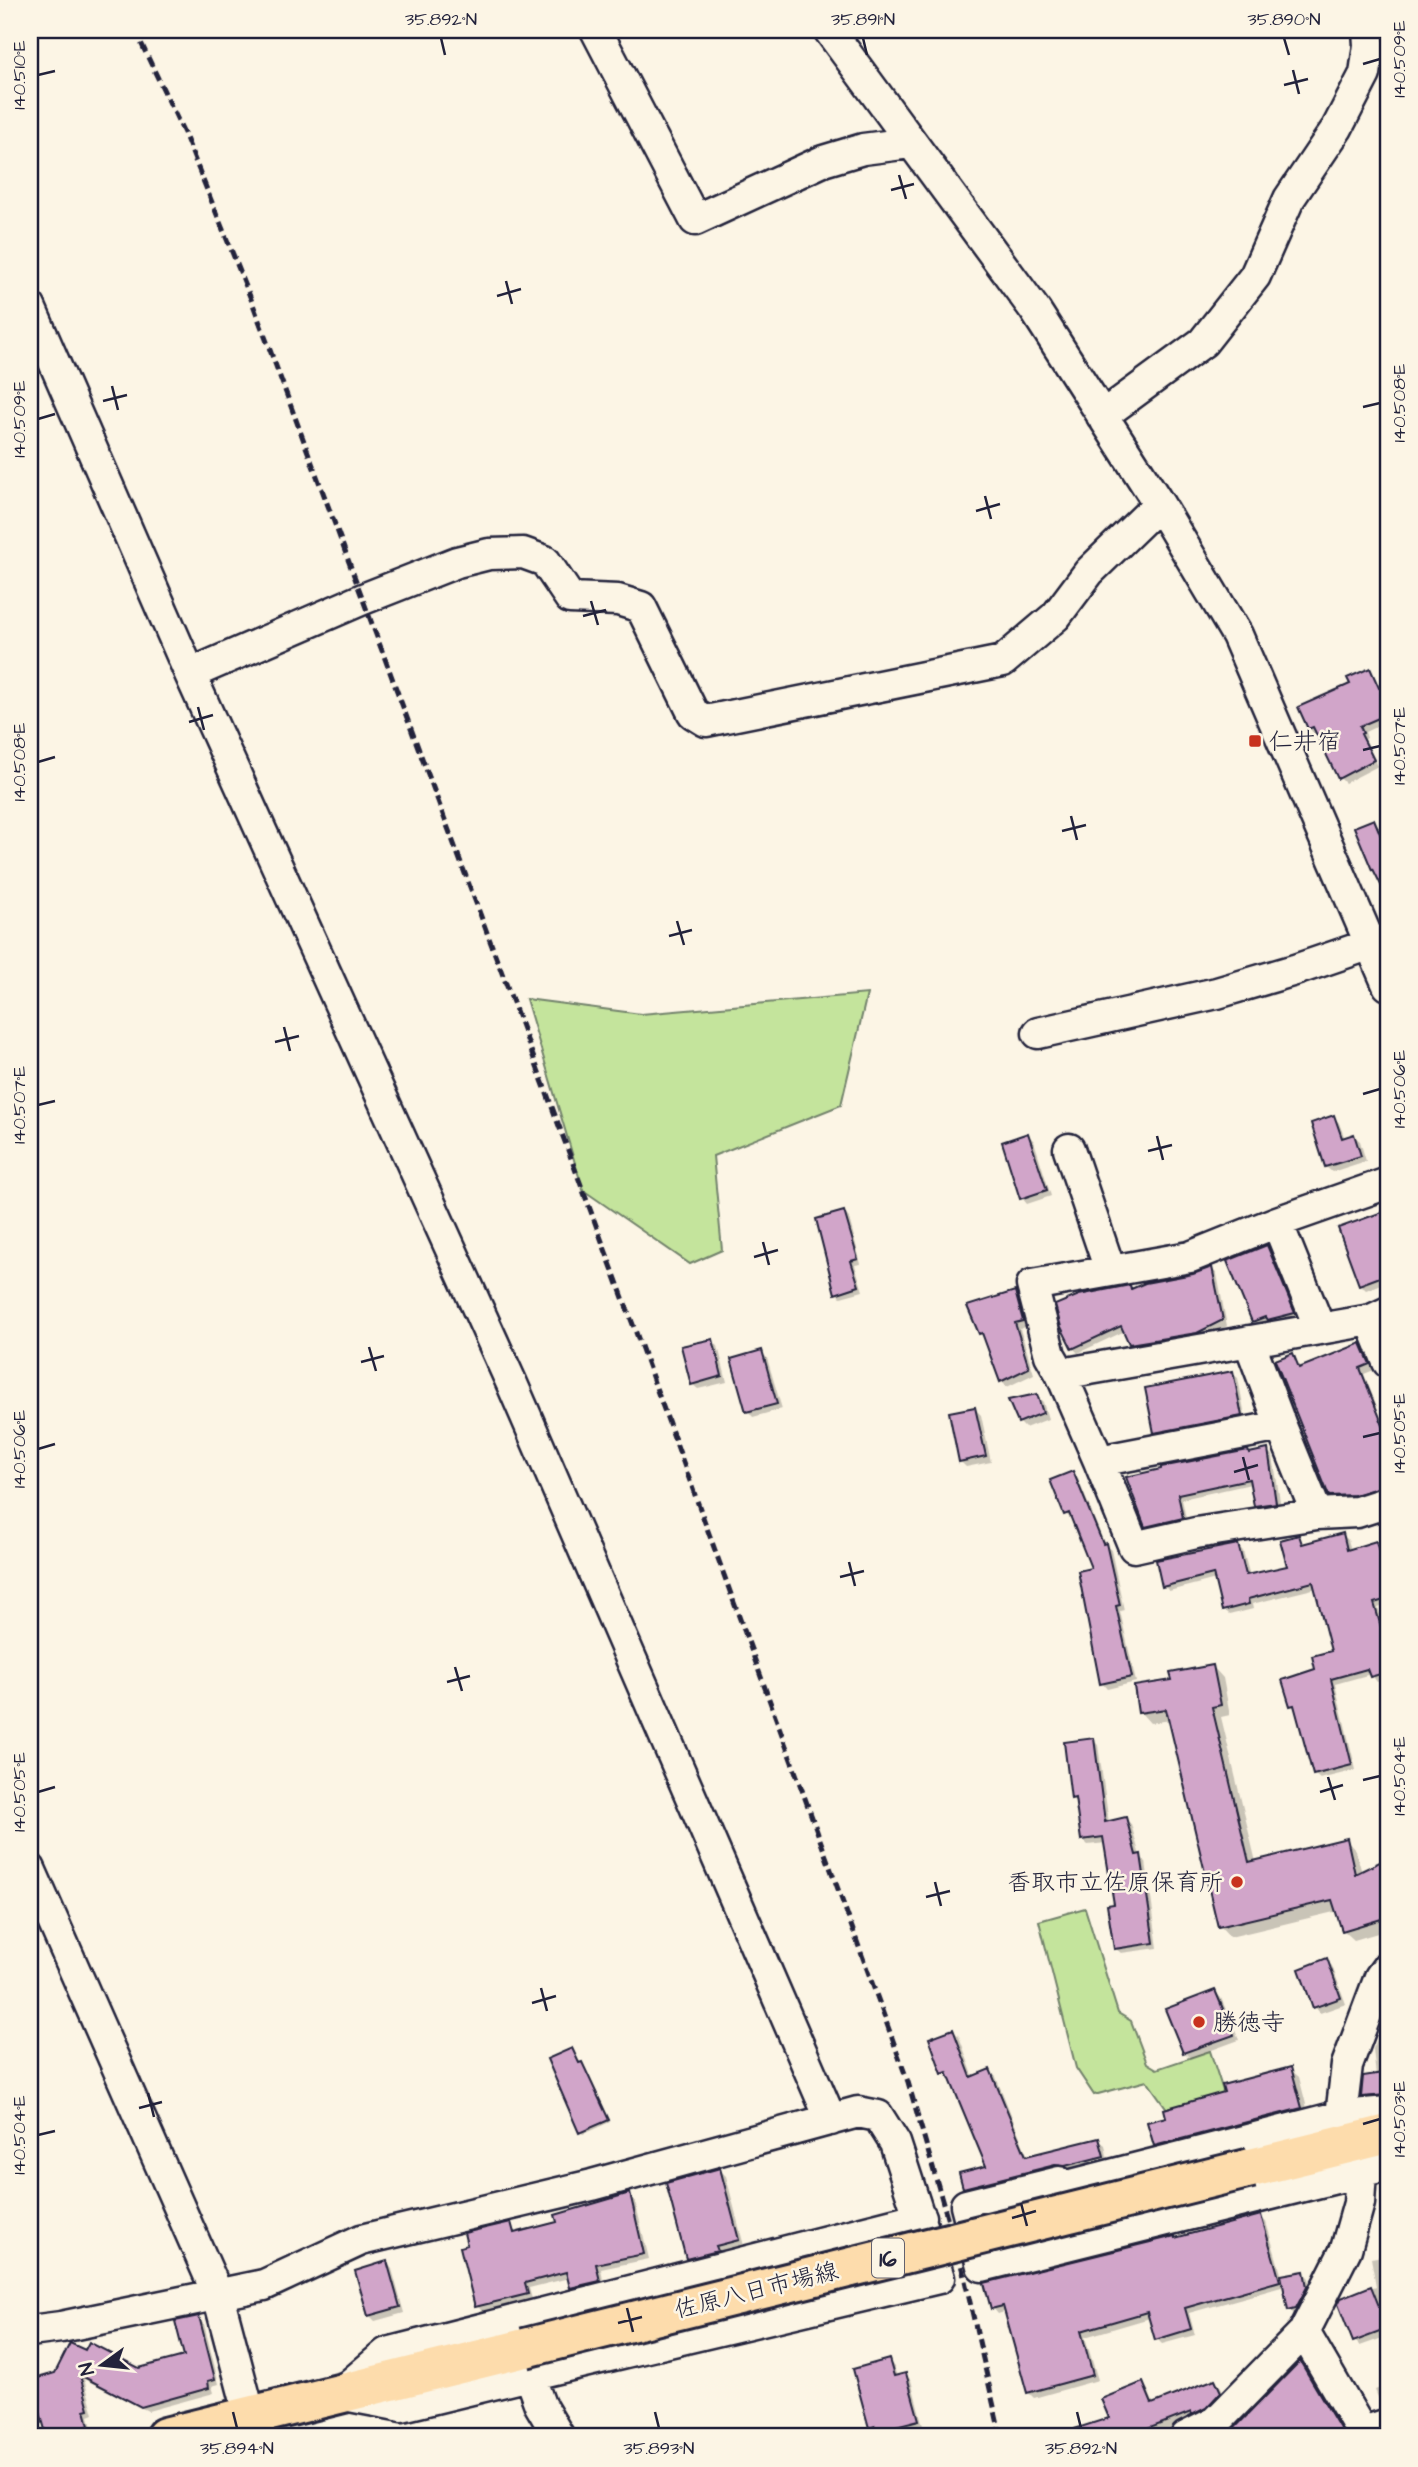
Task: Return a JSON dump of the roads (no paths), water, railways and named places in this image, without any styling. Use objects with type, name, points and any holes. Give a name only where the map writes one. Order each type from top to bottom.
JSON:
[{"type":"main road","name":"佐原八日市場線","points":[[164,2437],[339,2394],[527,2361],[1388,2134]]},
{"type":"street","points":[[596,30],[695,220],[823,161],[863,149],[911,143]]},
{"type":"street","points":[[829,30],[1035,310],[1159,504],[1237,635],[1388,985]]},
{"type":"street","points":[[1102,416],[1203,342],[1255,276],[1289,199],[1337,128],[1365,74],[1367,30]]},
{"type":"street","points":[[30,307],[190,674],[512,1384],[831,2120]]},
{"type":"street","points":[[190,674],[363,599],[457,562],[489,554],[523,553],[545,561],[570,598],[618,600],[641,607],[693,713],[706,721],[1003,662],[1056,615],[1088,572],[1159,504]]},
{"type":"street","points":[[1038,1033],[1217,993],[1371,944]]},
{"type":"street","points":[[1069,1149],[1110,1270]]},
{"type":"street","points":[[1388,1184],[1277,1222],[1190,1257],[1032,1284],[1051,1355],[1134,1547],[1196,1533],[1317,1514],[1356,1512],[1388,1502]]},
{"type":"street","points":[[1277,1222],[1320,1329]]},
{"type":"street","points":[[1061,1374],[1380,1316],[1388,1362]]},
{"type":"street","points":[[1249,1341],[1317,1514]]},
{"type":"street","points":[[1099,1461],[1281,1426]]},
{"type":"street","points":[[30,1870],[218,2295],[250,2416]]},
{"type":"street","points":[[1341,2116],[1347,2065],[1380,1977],[1388,1965]]},
{"type":"street","points":[[30,2331],[218,2295],[273,2281],[361,2240],[592,2185],[858,2112],[878,2116],[895,2143],[939,2278],[527,2361],[540,2405],[559,2437]]},
{"type":"street","points":[[1375,2168],[982,2266],[965,2205],[1059,2182],[1060,2189],[1341,2116],[1388,2112]]},
{"type":"street","points":[[1186,2437],[1216,2422],[1304,2332],[1346,2249],[1359,2203],[1375,2168]]},
{"type":"street","points":[[339,2394],[387,2353],[921,2217]]},
{"type":"street","points":[[1304,2332],[1372,2431]]},
{"type":"railway","points":[[135,30],[184,133],[251,299],[638,1338],[908,2082],[963,2272],[1001,2437]]},
{"type":"place","name":"仁井宿","points":[[1255,741]]},
{"type":"place","name":"香取市立佐原保育所","points":[[1237,1882]]},
{"type":"place","name":"勝徳寺","points":[[1199,2022]]}]
